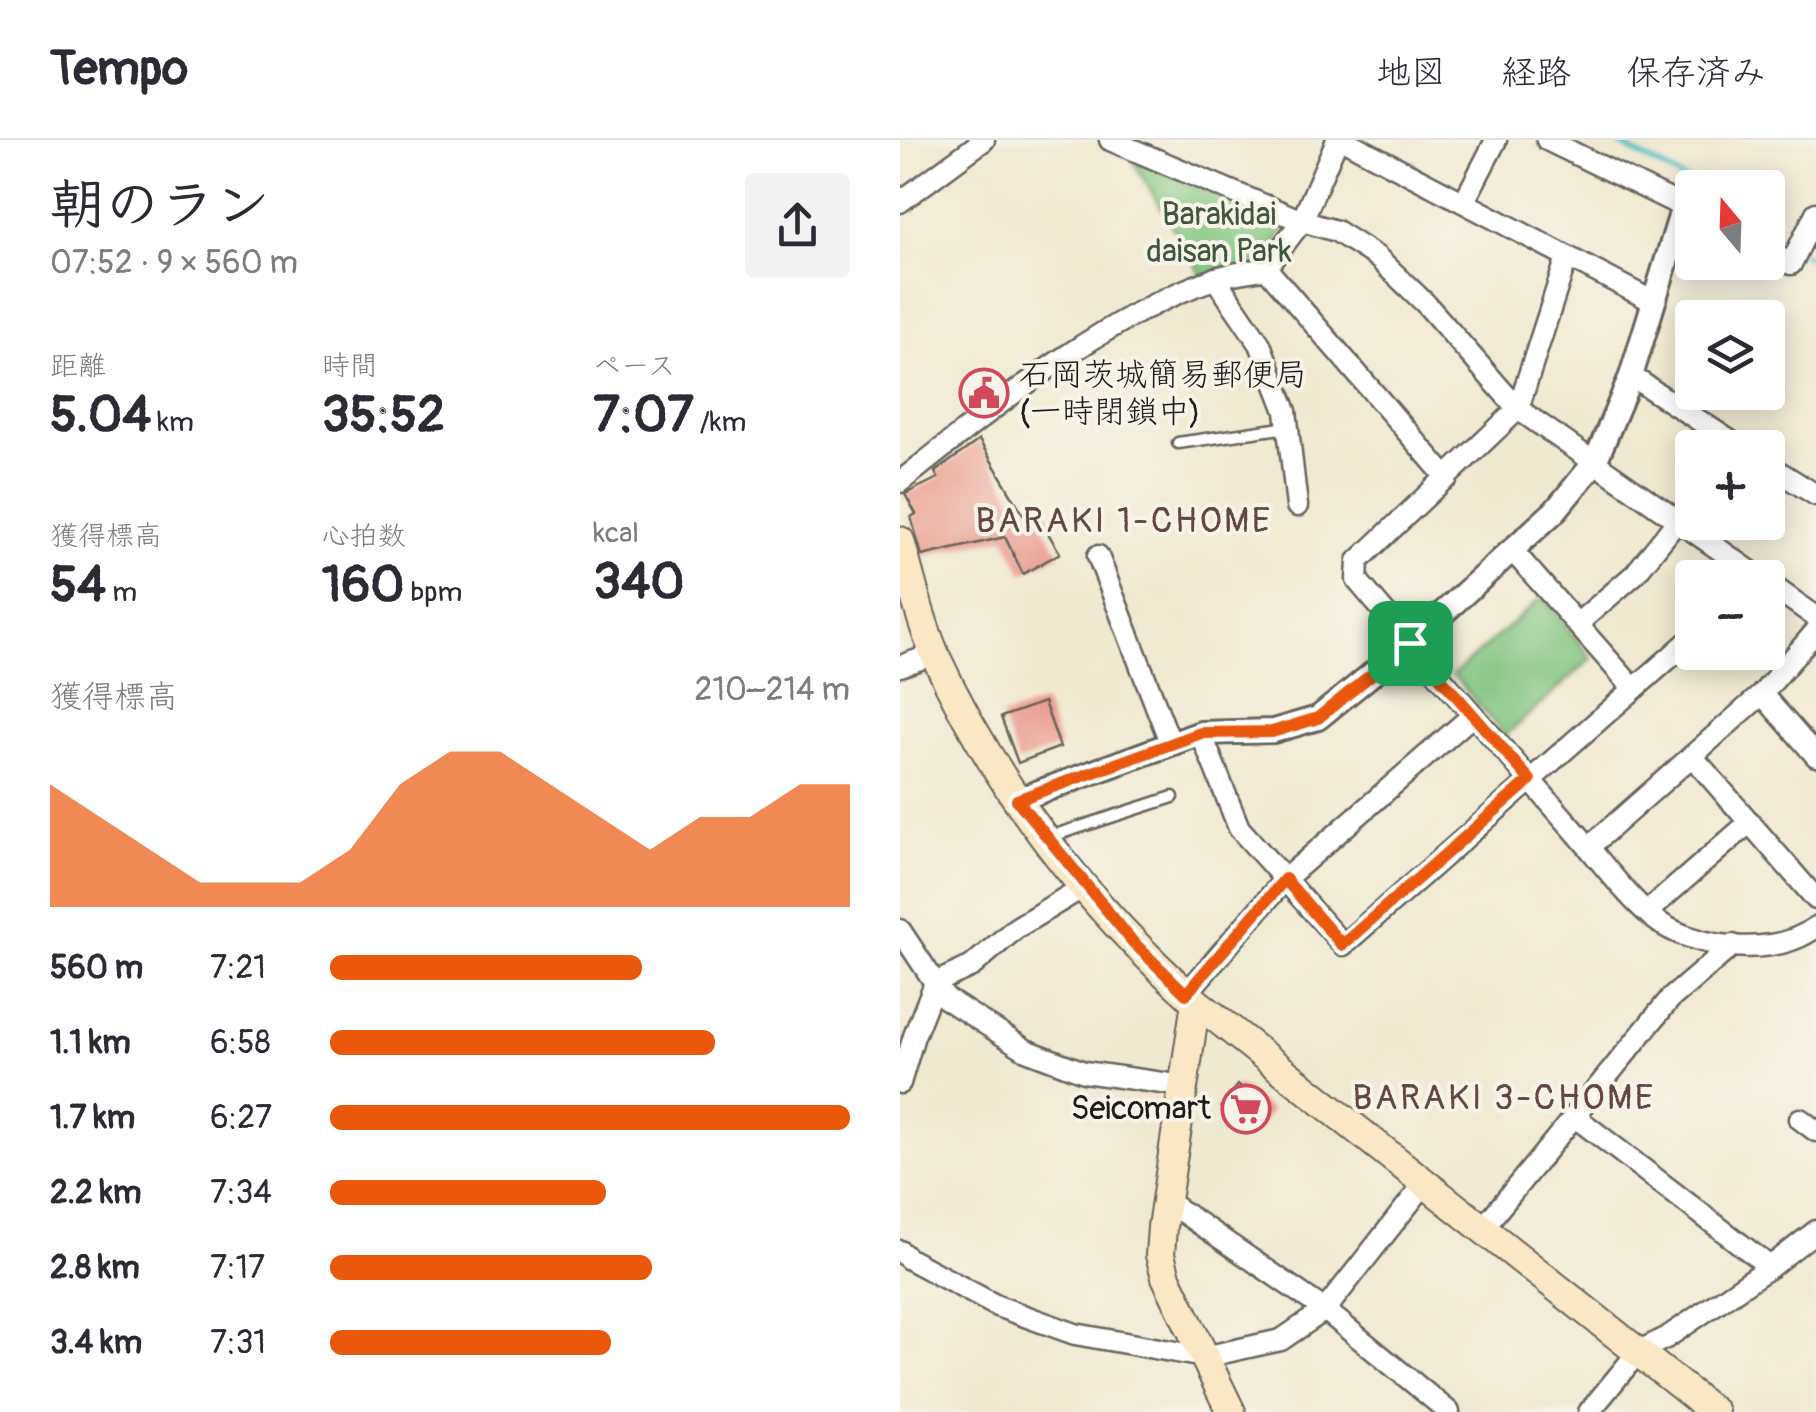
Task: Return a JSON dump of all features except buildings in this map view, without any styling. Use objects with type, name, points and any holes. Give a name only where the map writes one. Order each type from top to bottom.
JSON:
[{"type":"main road","points":[[900,541],[935,654],[990,758],[1046,838],[1132,941],[1191,998],[1714,1412]]},
{"type":"main road","points":[[1191,998],[1184,1086],[1160,1255],[1166,1276],[1231,1412]]},
{"type":"street","points":[[900,202],[984,140]]},
{"type":"street","points":[[1110,140],[1336,231],[1377,257],[1426,304],[1518,409],[1675,518]]},
{"type":"street","points":[[900,482],[950,440],[1100,335],[1215,278],[1266,268],[1302,220],[1341,140],[1654,302]]},
{"type":"street","points":[[1464,202],[1496,140]]},
{"type":"street","points":[[1547,140],[1675,203]]},
{"type":"street","points":[[1785,261],[1791,264],[1816,214]]},
{"type":"street","points":[[1017,800],[1201,733],[1272,732],[1318,718],[1410,643],[1555,511],[1596,462],[1675,245]]},
{"type":"street","points":[[1567,256],[1518,409],[1358,560],[1357,580],[1588,847],[1663,925],[1734,945],[1777,946],[1816,927]]},
{"type":"street","points":[[1266,268],[1448,478]]},
{"type":"street","points":[[1215,278],[1260,344],[1286,411],[1298,506]]},
{"type":"street","points":[[1630,376],[1713,430]]},
{"type":"street","points":[[1785,476],[1816,495]]},
{"type":"street","points":[[1577,624],[1635,574],[1675,524]]},
{"type":"street","points":[[1705,540],[1731,560]]},
{"type":"street","points":[[1512,550],[1634,689]]},
{"type":"street","points":[[1098,556],[1170,742]]},
{"type":"street","points":[[1785,595],[1816,617]]},
{"type":"street","points":[[1588,847],[1762,694],[1816,631]]},
{"type":"street","points":[[1201,733],[1238,828],[1342,945],[1675,653]]},
{"type":"street","points":[[900,666],[935,654]]},
{"type":"street","points":[[1762,694],[1816,756]]},
{"type":"street","points":[[1191,998],[1285,879],[1473,715]]},
{"type":"street","points":[[1692,756],[1816,898]]},
{"type":"street","points":[[1647,912],[1750,822]]},
{"type":"street","points":[[900,1083],[935,983],[972,966],[1016,928],[1085,886]]},
{"type":"street","points":[[900,930],[945,998],[1026,1050],[1084,1072],[1184,1086]]},
{"type":"street","points":[[1483,1228],[1670,999],[1734,945]]},
{"type":"street","points":[[1574,1116],[1770,1267]]},
{"type":"street","points":[[900,1251],[997,1306],[1074,1334],[1204,1357],[1281,1340],[1325,1310],[1425,1183]]},
{"type":"street","points":[[1165,1200],[1325,1310],[1448,1412]]},
{"type":"street","points":[[1589,1412],[1639,1350],[1666,1338],[1816,1231]]},
{"type":"lane","points":[[1178,443],[1288,427]]},
{"type":"lane","points":[[1046,838],[1173,797]]},
{"type":"green space","name":"Barakidai daisan Park","points":[[1132,159],[1283,221],[1285,229],[1262,262],[1202,276]]},
{"type":"green space","points":[[1544,599],[1592,658],[1505,736],[1453,675]]},
{"type":"waterway","points":[[1612,140],[1675,174]]},
{"type":"waterway","points":[[1785,244],[1791,247]]},
{"type":"waterway","points":[[1801,253],[1816,261]]},
{"type":"place","name":"石岡茨城簡易郵便局 (一時閉鎖中)","points":[[984,393]]},
{"type":"place","name":"Seicomart","points":[[1246,1109]]},
{"type":"district","name":"BARAKI 1-CHOME","points":[[1124,521]]},
{"type":"district","name":"BARAKI 3-CHOME","points":[[1504,1098]]},
{"type":"route","points":[[1410,643],[1530,780],[1342,945],[1285,879],[1186,994],[1132,941],[1017,800],[1201,733],[1272,732],[1318,718],[1410,643]]}]
